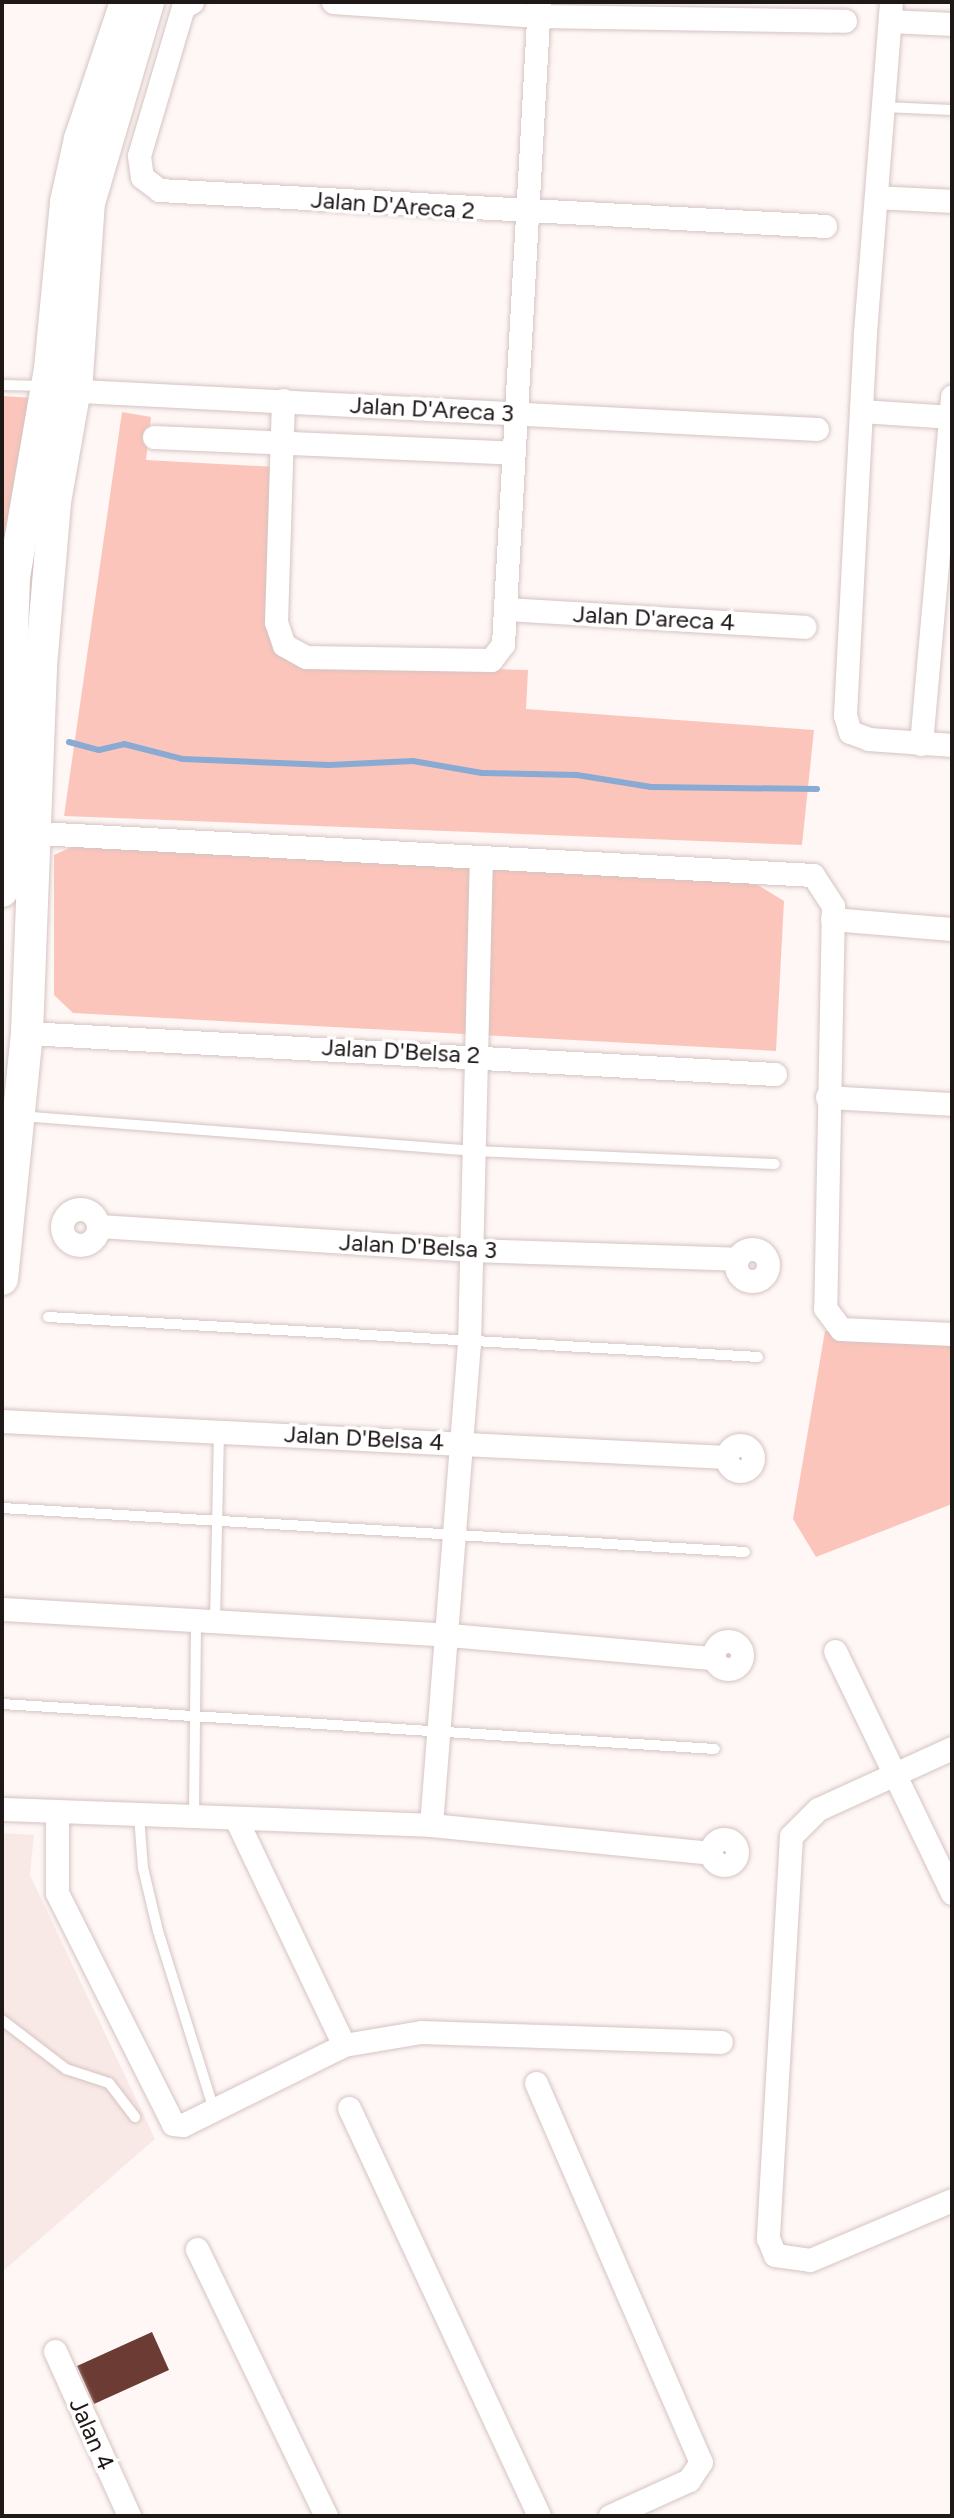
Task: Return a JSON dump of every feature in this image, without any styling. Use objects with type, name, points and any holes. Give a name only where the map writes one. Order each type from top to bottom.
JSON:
[{"type":"street","points":[[2,1279],[14,1099],[27,1033],[37,833],[41,666],[55,502],[61,390],[66,202],[80,139],[126,2]]},
{"type":"street","points":[[2,891],[14,577],[61,390],[89,203],[148,2]]},
{"type":"street","points":[[333,2],[845,21]]},
{"type":"street","name":"Jalan D'Areca 2","points":[[187,5],[139,156],[142,177],[159,190],[526,214],[825,226]]},
{"type":"street","points":[[283,400],[276,622],[284,645],[306,657],[474,663],[491,660],[503,645],[539,9]]},
{"type":"street","points":[[952,24],[890,11],[861,411],[845,715],[850,732],[869,739],[952,745]]},
{"type":"street","points":[[876,197],[952,201]]},
{"type":"street","name":"Jalan D'Areca 3","points":[[61,390],[817,429]]},
{"type":"street","points":[[861,411],[952,410],[921,744]]},
{"type":"street","points":[[154,437],[282,447],[514,453]]},
{"type":"street","name":"Jalan D'areca 4","points":[[505,609],[804,627]]},
{"type":"street","points":[[6,831],[813,874],[833,906],[827,1097],[825,1308],[841,1329],[952,1334]]},
{"type":"street","points":[[431,1825],[449,1635],[452,1537],[469,1343],[481,858]]},
{"type":"street","points":[[832,919],[952,929]]},
{"type":"street","name":"Jalan D'Belsa 2","points":[[27,1033],[476,1054],[775,1074]]},
{"type":"street","points":[[827,1097],[952,1104]]},
{"type":"street","name":"Jalan D'Belsa 3","points":[[99,1226],[471,1250],[737,1259]]},
{"type":"street","name":"Jalan D'Belsa 4","points":[[2,1421],[219,1429],[726,1457]]},
{"type":"street","points":[[2,1609],[449,1635],[714,1658]]},
{"type":"street","points":[[835,1651],[952,1893]]},
{"type":"street","points":[[952,1748],[818,1809],[791,1836],[768,2238],[775,2255],[810,2260],[952,2200]]},
{"type":"street","points":[[2,1809],[431,1825],[711,1853]]},
{"type":"street","points":[[57,1812],[57,1893],[162,2111],[173,2124],[183,2125],[344,2045],[421,2032],[721,2042]]},
{"type":"street","points":[[236,1819],[344,2045]]},
{"type":"street","points":[[536,2083],[701,2462],[689,2480],[610,2516]]},
{"type":"street","points":[[349,2108],[540,2516]]},
{"type":"street","points":[[197,2249],[326,2516]]},
{"type":"street","name":"Jalan 4","points":[[55,2351],[130,2516]]},
{"type":"lane","points":[[883,107],[952,110]]},
{"type":"lane","points":[[2,385],[61,390]]},
{"type":"lane","points":[[14,1099],[474,1151],[775,1164]]},
{"type":"lane","points":[[48,1317],[469,1343],[758,1357]]},
{"type":"lane","points":[[194,1815],[195,1713],[216,1521],[219,1429]]},
{"type":"lane","points":[[2,1508],[452,1537],[745,1552]]},
{"type":"lane","points":[[2,1704],[195,1713],[441,1734],[715,1749]]},
{"type":"lane","points":[[139,1816],[143,1868],[158,1931],[214,2110]]},
{"type":"lane","points":[[2,2020],[66,2069],[96,2074],[109,2083],[135,2117]]},
{"type":"shaded area","points":[[2,396],[34,398],[2,624]]},
{"type":"shaded area","points":[[122,412],[151,417],[146,460],[276,467],[271,636],[321,664],[528,670],[526,709],[814,730],[802,845],[64,816]]},
{"type":"shaded area","points":[[85,841],[753,882],[784,901],[776,1051],[73,1013],[54,995],[54,855]]},
{"type":"shaded area","points":[[825,1331],[952,1342],[952,1504],[816,1557],[793,1519]]},
{"type":"shaded area","points":[[2,1833],[34,1835],[30,1875],[155,2139],[2,2272]]},
{"type":"building","points":[[152,2332],[169,2370],[94,2404],[77,2366]]},
{"type":"waterway","points":[[69,742],[99,750],[124,744],[183,759],[329,765],[413,761],[482,773],[577,775],[651,787],[817,789]]}]
